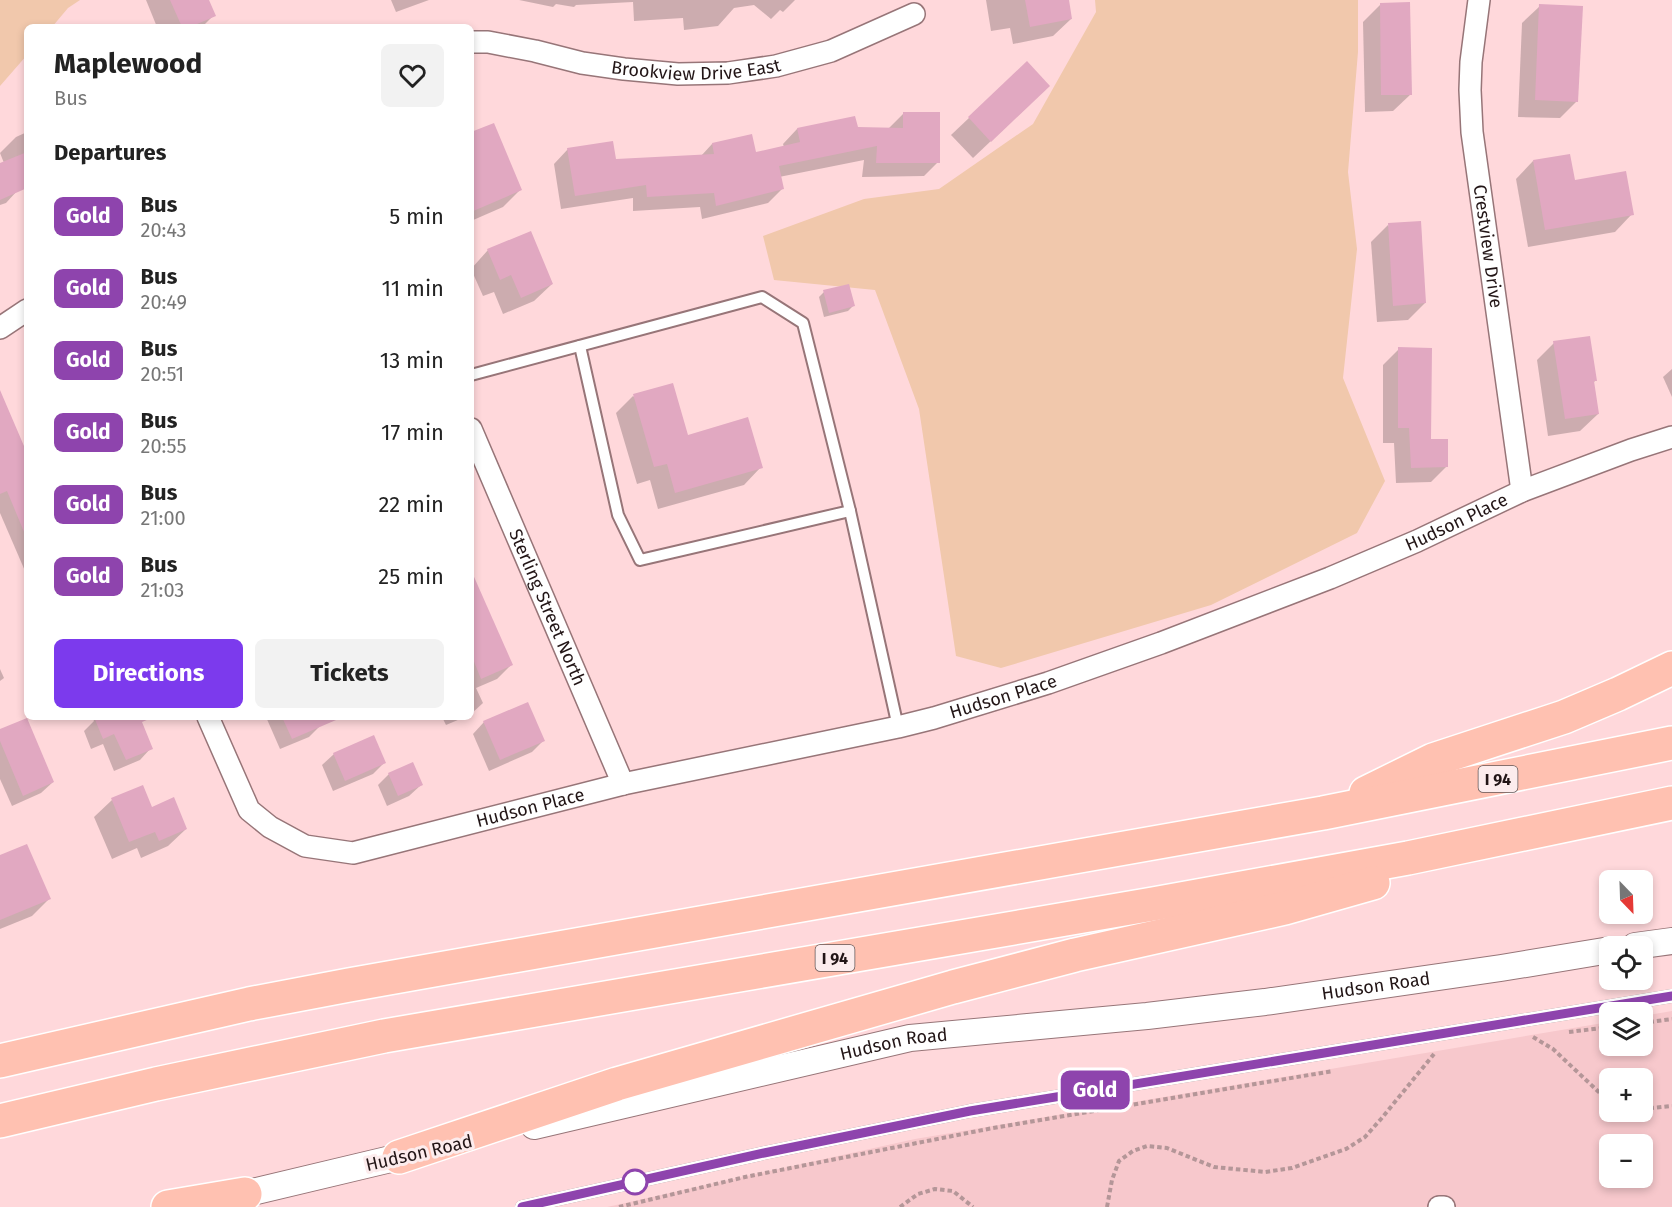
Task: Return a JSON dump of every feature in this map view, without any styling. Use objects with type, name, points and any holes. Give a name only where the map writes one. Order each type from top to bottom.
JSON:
[{"type":"highway","points":[[1323,813],[1433,760],[1564,717],[1672,668]]},
{"type":"highway","name":"I 94","points":[[0,1061],[238,1006],[1323,813],[1672,743]]},
{"type":"highway","name":"I 94","points":[[0,1121],[156,1084],[384,1036],[1408,858],[1672,803]]},
{"type":"highway","points":[[399,1157],[616,1084],[953,987],[1074,955],[1285,908],[1626,813]]},
{"type":"highway","points":[[168,1207],[245,1194]]},
{"type":"street","name":"Crestview Drive","points":[[1479,0],[1471,62],[1472,132],[1522,491]]},
{"type":"street","name":"Brookview Drive East","points":[[474,42],[488,42],[582,63],[624,69],[678,74],[728,73],[776,66],[831,51],[914,14]]},
{"type":"street","points":[[0,328],[24,312]]},
{"type":"street","name":"Sterling Street North","points":[[474,436],[623,784]]},
{"type":"street","name":"Hudson Place","points":[[209,720],[249,810],[270,827],[305,846],[353,853],[623,784],[898,727],[1048,683],[1161,643],[1330,578],[1418,541],[1522,491],[1672,436]]},
{"type":"street","points":[[1653,944],[1672,941]]},
{"type":"street","name":"Hudson Road","points":[[189,1207],[910,1038],[1100,1021],[1265,1002],[1599,952]]},
{"type":"street","points":[[1439,1207],[1444,1207]]},
{"type":"lane","points":[[474,374],[762,297],[802,323],[850,511],[898,727]]},
{"type":"lane","points":[[580,346],[618,515],[640,560],[850,511]]},
{"type":"lane","points":[[522,1207],[764,1153],[970,1111],[1672,996]]},
{"type":"path","points":[[1653,1022],[1672,1019]]},
{"type":"path","points":[[1566,1033],[1599,1028]]},
{"type":"path","points":[[1544,1035],[1533,1037],[1553,1049],[1599,1092]]},
{"type":"path","points":[[1107,1207],[1112,1180],[1119,1161],[1133,1151],[1147,1146],[1167,1148],[1214,1167],[1265,1172],[1293,1168],[1346,1149],[1365,1137],[1434,1054],[1423,1056]]},
{"type":"path","points":[[619,1207],[745,1177],[993,1128],[1335,1071]]},
{"type":"path","points":[[1653,1108],[1672,1106]]},
{"type":"path","points":[[900,1207],[918,1194],[935,1189],[953,1191],[973,1207]]},
{"type":"shaded area","points":[[0,0],[80,0],[68,8],[55,24],[24,24],[24,58],[0,86]]},
{"type":"shaded area","points":[[1095,0],[1358,0],[1358,52],[1348,172],[1357,249],[1343,378],[1385,481],[1357,533],[1211,605],[1001,668],[956,656],[919,409],[875,290],[774,280],[763,236],[864,199],[939,189],[1033,124],[1096,12]]},
{"type":"shaded area","points":[[1672,1011],[1672,1207],[607,1207],[915,1139],[1599,1024],[1599,1056],[1653,1056],[1653,1014]]},
{"type":"building","points":[[170,0],[209,0],[216,16],[197,24],[181,24]]},
{"type":"building","points":[[1025,0],[1069,0],[1072,19],[1030,27]]},
{"type":"building","points":[[1410,2],[1412,95],[1381,95],[1380,3]]},
{"type":"building","points":[[1539,4],[1583,6],[1578,102],[1535,100]]},
{"type":"building","points":[[1027,61],[1050,86],[991,142],[968,117]]},
{"type":"building","points":[[903,112],[940,112],[940,163],[876,163],[877,146],[779,166],[784,189],[716,206],[714,193],[647,197],[646,185],[575,196],[567,148],[613,141],[616,159],[714,154],[712,143],[752,134],[756,152],[800,142],[797,128],[855,116],[858,127],[903,128]]},
{"type":"building","points":[[494,123],[522,190],[474,211],[474,131]]},
{"type":"building","points":[[24,153],[24,189],[0,200],[0,163]]},
{"type":"building","points":[[1570,154],[1575,180],[1626,171],[1634,215],[1545,230],[1533,160]]},
{"type":"building","points":[[1421,221],[1426,303],[1393,306],[1388,223]]},
{"type":"building","points":[[531,231],[553,284],[521,298],[511,275],[500,280],[487,249]]},
{"type":"building","points":[[849,284],[855,306],[829,313],[823,290]]},
{"type":"building","points":[[1590,336],[1599,414],[1565,419],[1553,341]]},
{"type":"building","points":[[1398,347],[1432,348],[1431,439],[1448,439],[1448,467],[1411,468],[1409,428],[1398,428]]},
{"type":"building","points":[[673,383],[688,435],[748,417],[763,468],[675,493],[667,464],[654,467],[633,394]]},
{"type":"building","points":[[0,390],[24,446],[24,532],[7,491],[0,494]]},
{"type":"building","points":[[474,577],[513,665],[481,679],[474,662]]},
{"type":"building","points":[[528,702],[545,741],[500,760],[483,721]]},
{"type":"building","points":[[24,719],[28,720],[54,782],[23,796],[0,741],[0,729]]},
{"type":"building","points":[[95,720],[147,720],[142,722],[153,749],[126,760],[114,734],[103,739]]},
{"type":"building","points":[[283,720],[336,720],[292,739]]},
{"type":"building","points":[[374,735],[386,763],[345,781],[333,753]]},
{"type":"building","points":[[413,762],[423,785],[398,796],[388,773]]},
{"type":"building","points":[[143,785],[152,807],[174,797],[187,829],[159,841],[155,832],[129,842],[111,798]]},
{"type":"building","points":[[27,844],[51,899],[0,920],[0,855]]},
{"type":"bus line","name":"Gold","points":[[522,1207],[764,1153],[970,1111],[1672,996]]}]
